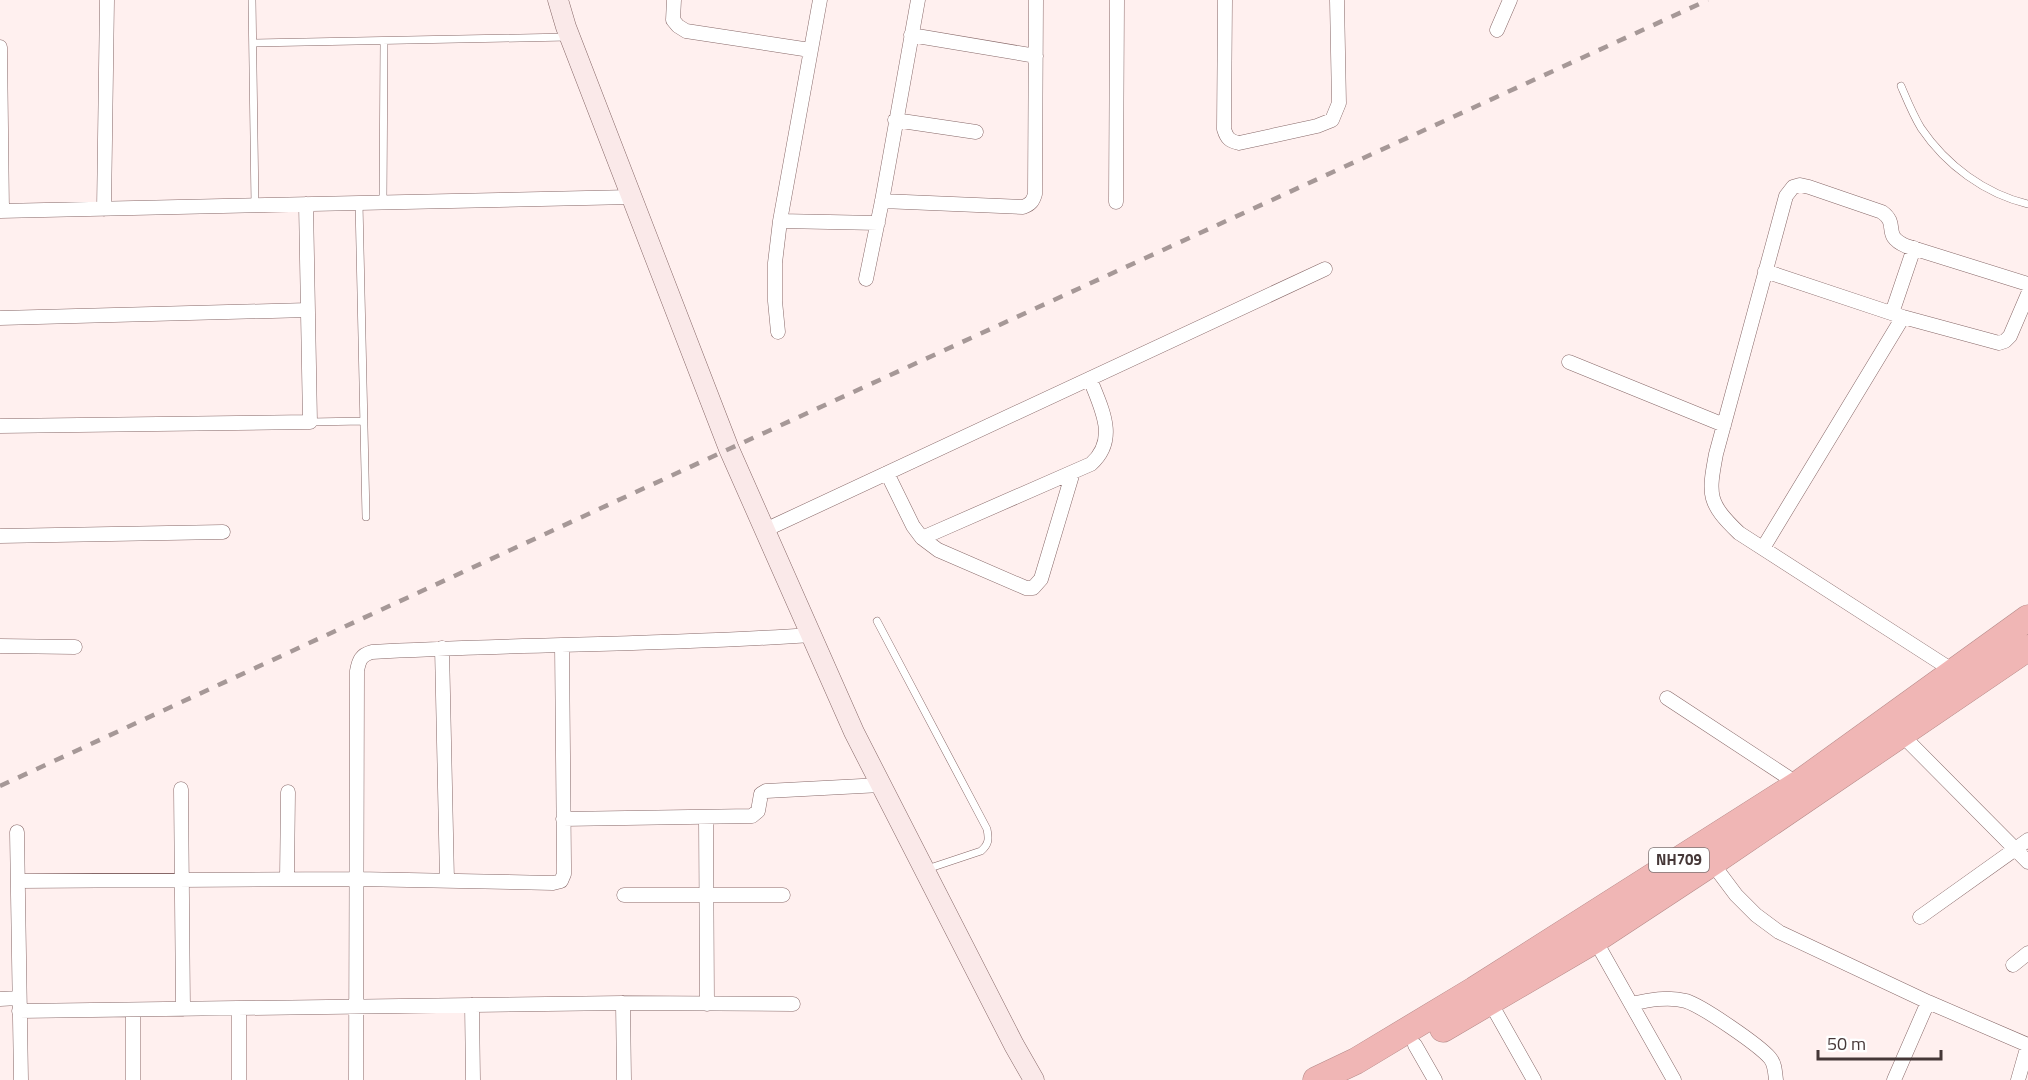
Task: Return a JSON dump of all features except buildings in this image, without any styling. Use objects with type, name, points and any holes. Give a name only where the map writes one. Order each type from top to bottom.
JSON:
[{"type":"highway","name":"NH709","points":[[1316,1080],[1356,1061],[1474,990],[1798,784],[2028,618]]},
{"type":"highway","name":"NH709","points":[[1355,1080],[1595,940],[1901,734],[2017,660],[2028,648]]},
{"type":"main road","points":[[558,0],[569,37],[729,449],[854,732],[1033,1080]]},
{"type":"street","points":[[104,209],[107,0]]},
{"type":"street","points":[[675,0],[673,20],[686,31],[810,50]]},
{"type":"street","points":[[778,332],[775,262],[780,221],[820,0]]},
{"type":"street","points":[[866,279],[918,0]]},
{"type":"street","points":[[882,201],[1023,207],[1029,205],[1035,194],[1036,0]]},
{"type":"street","points":[[1116,202],[1117,0]]},
{"type":"street","points":[[1225,0],[1224,129],[1226,137],[1239,143],[1317,126],[1332,120],[1340,103],[1337,0]]},
{"type":"street","points":[[1497,30],[1510,0]]},
{"type":"street","points":[[911,36],[1036,56]]},
{"type":"street","points":[[0,47],[1,211],[631,196]]},
{"type":"street","points":[[895,120],[976,132]]},
{"type":"street","points":[[1955,672],[1739,533],[1714,505],[1712,480],[1724,425],[1786,196],[1793,187],[1800,185],[1882,212],[1889,217],[1892,236],[1896,242],[2028,284]]},
{"type":"street","points":[[0,426],[310,422],[306,204]]},
{"type":"street","points":[[780,221],[878,222]]},
{"type":"street","points":[[1763,548],[1898,315],[1914,248]]},
{"type":"street","points":[[765,530],[1325,269]]},
{"type":"street","points":[[1766,271],[1898,315],[1998,343],[2010,336],[2028,294]]},
{"type":"street","points":[[0,318],[308,310]]},
{"type":"street","points":[[1569,362],[1724,425]]},
{"type":"street","points":[[922,538],[1074,472],[1091,464],[1100,456],[1107,429],[1090,378]]},
{"type":"street","points":[[887,473],[913,526],[922,538],[938,550],[1026,588],[1032,588],[1041,579],[1074,472]]},
{"type":"street","points":[[0,536],[223,532]]},
{"type":"street","points":[[356,1080],[357,671],[359,660],[364,654],[442,648],[710,642],[811,635]]},
{"type":"street","points":[[18,881],[357,879],[553,883],[561,881],[564,874],[562,645]]},
{"type":"street","points":[[0,646],[75,646]]},
{"type":"street","points":[[442,648],[447,880]]},
{"type":"street","points":[[1667,698],[1798,784]]},
{"type":"street","points":[[1901,734],[2028,862]]},
{"type":"street","points":[[563,819],[752,816],[758,811],[761,794],[772,790],[881,784]]},
{"type":"street","points":[[181,789],[183,1009]]},
{"type":"street","points":[[287,879],[288,792]]},
{"type":"street","points":[[706,817],[707,1004]]},
{"type":"street","points":[[17,832],[21,1080]]},
{"type":"street","points":[[1920,917],[2028,840]]},
{"type":"street","points":[[1712,863],[1736,895],[1756,915],[1779,932],[1928,1002],[2028,1045],[2018,1080]]},
{"type":"street","points":[[624,896],[783,895]]},
{"type":"street","points":[[1595,940],[1674,1080]]},
{"type":"street","points":[[2013,965],[2028,953]]},
{"type":"street","points":[[0,999],[19,1005],[133,1010],[623,1003],[793,1004]]},
{"type":"street","points":[[1631,1004],[1653,999],[1673,999],[1700,1007],[1756,1046],[1770,1059],[1775,1069],[1776,1080]]},
{"type":"street","points":[[1490,1002],[1534,1080]]},
{"type":"street","points":[[1894,1080],[1928,1002]]},
{"type":"street","points":[[623,1003],[624,1080]]},
{"type":"street","points":[[472,1005],[473,1080]]},
{"type":"street","points":[[239,1008],[239,1080]]},
{"type":"street","points":[[133,1010],[133,1080]]},
{"type":"street","points":[[1416,1045],[1435,1080]]},
{"type":"lane","points":[[252,0],[255,205]]},
{"type":"lane","points":[[253,44],[569,37]]},
{"type":"lane","points":[[383,202],[384,42]]},
{"type":"lane","points":[[1901,86],[1920,127],[1940,152],[1978,183],[1995,193],[2028,204]]},
{"type":"lane","points":[[359,203],[366,517]]},
{"type":"lane","points":[[310,422],[364,421]]},
{"type":"lane","points":[[877,621],[987,829],[989,839],[987,846],[981,851],[925,870]]},
{"type":"railway","points":[[0,786],[1708,0]]}]
